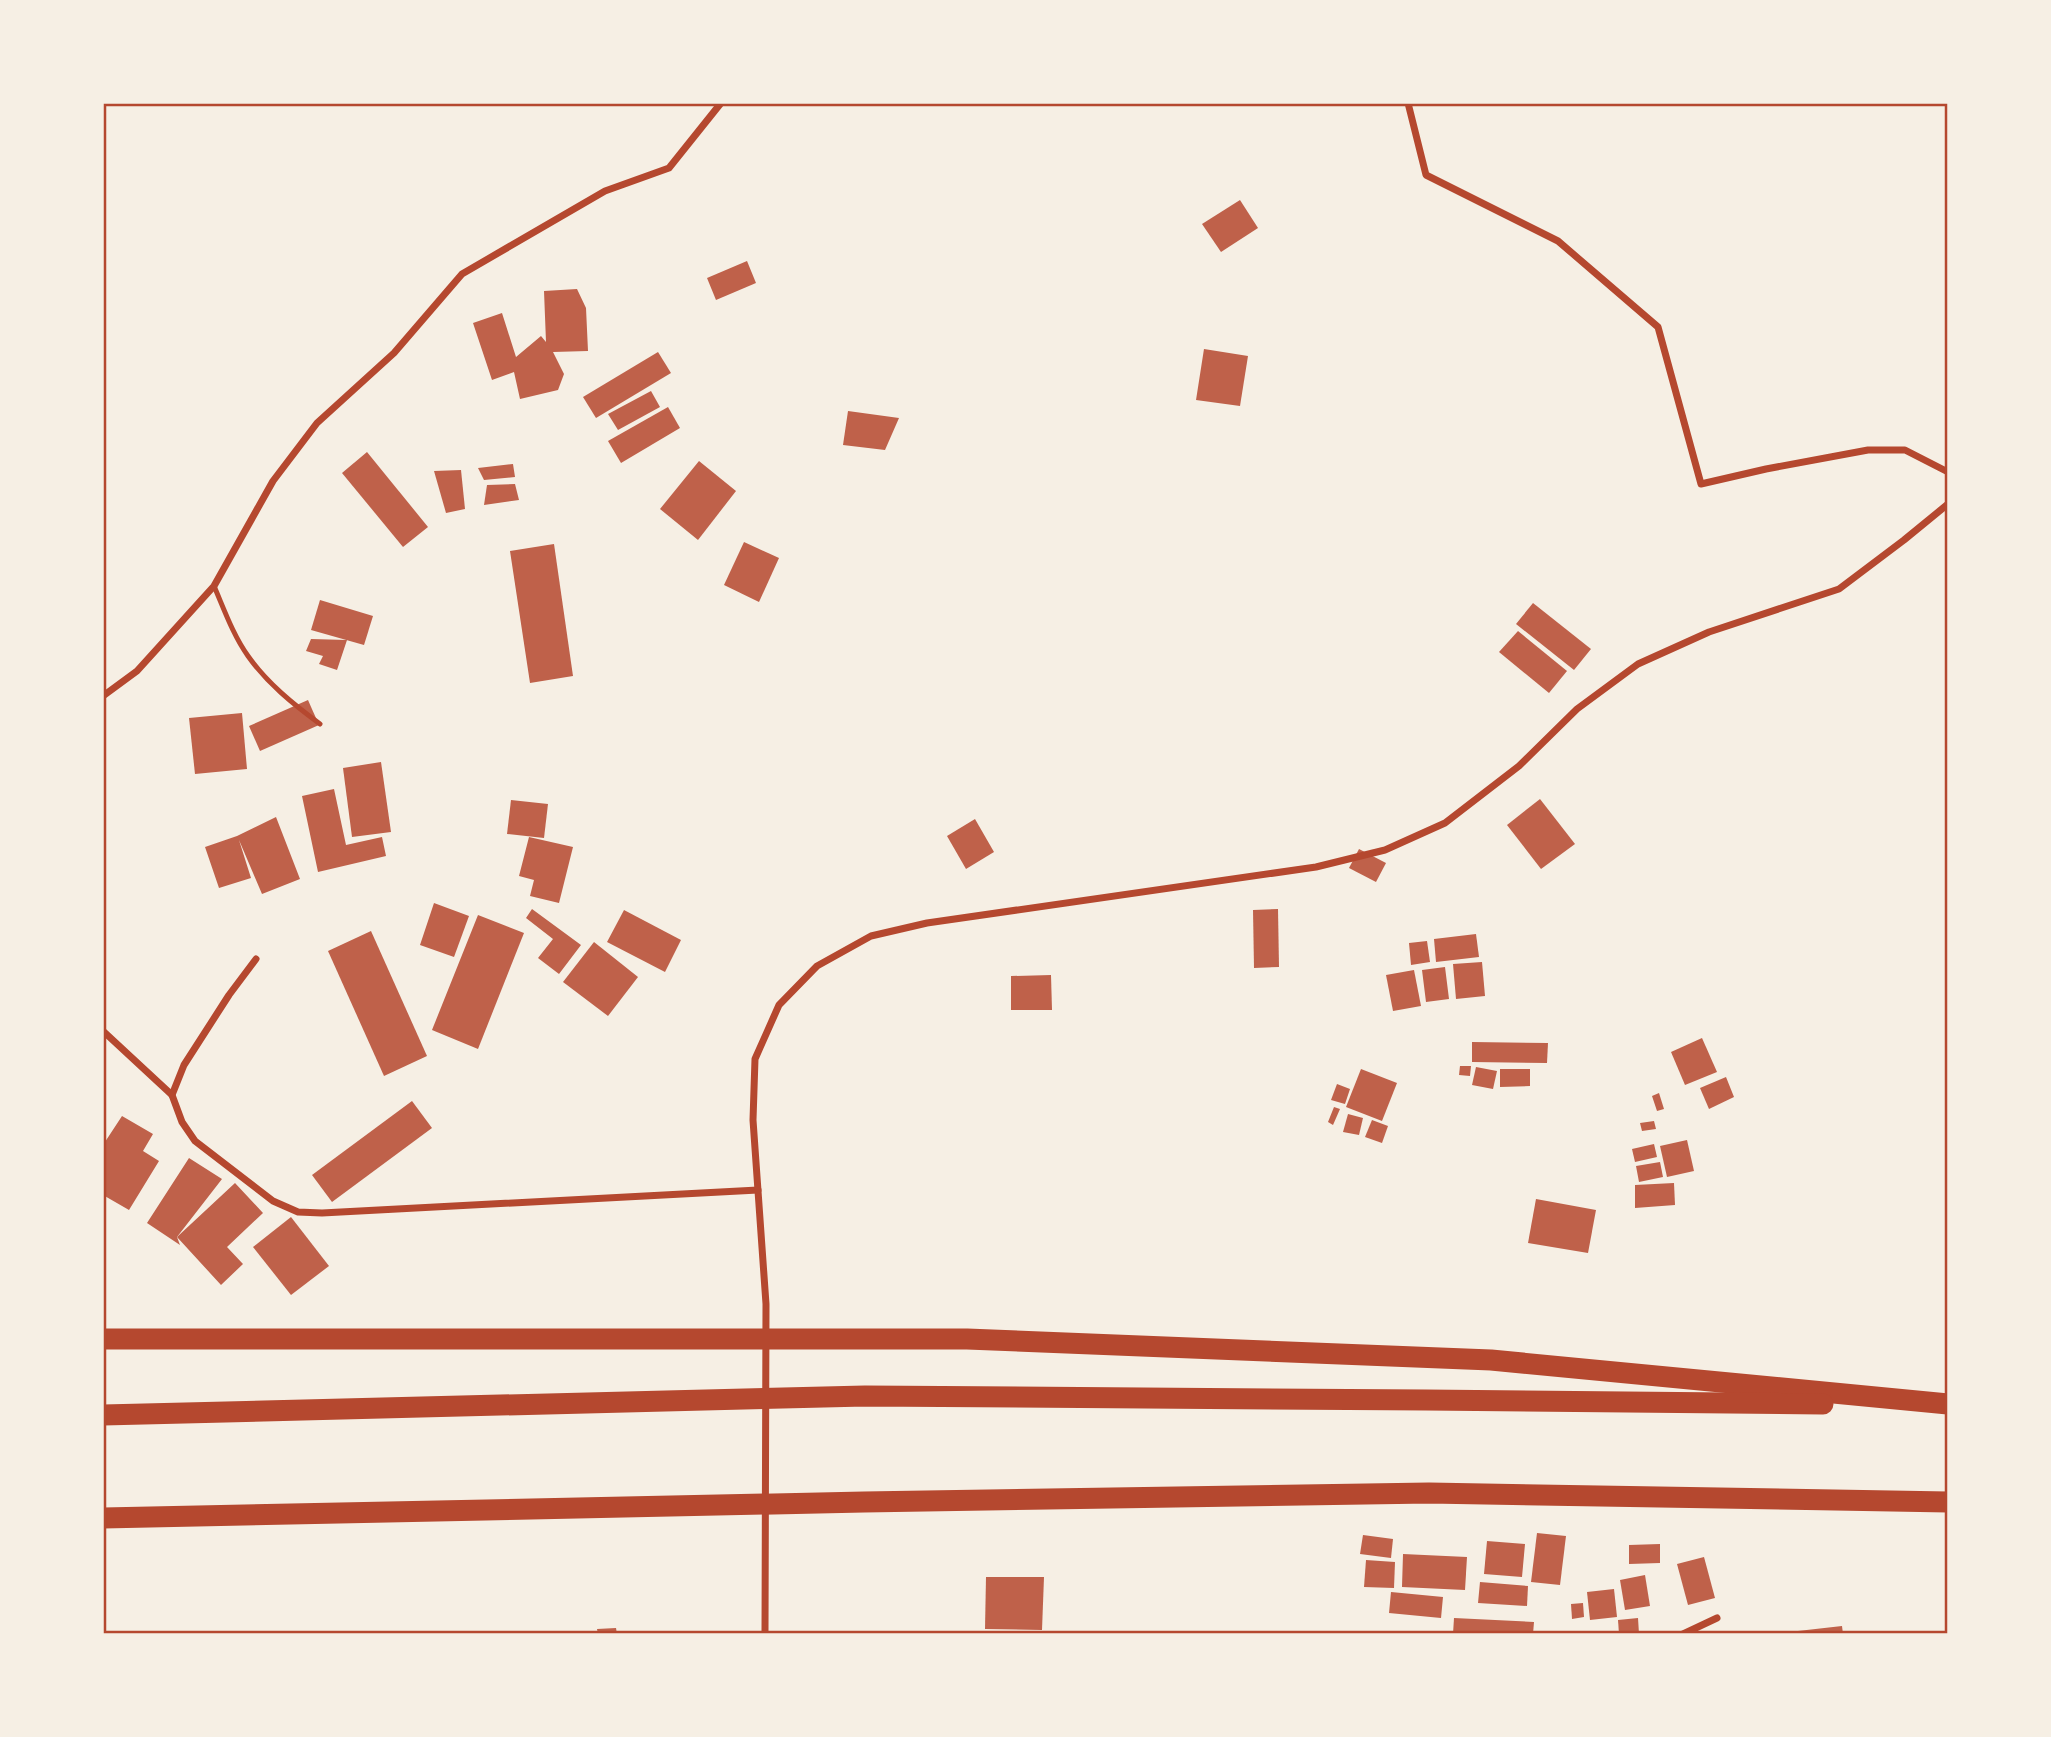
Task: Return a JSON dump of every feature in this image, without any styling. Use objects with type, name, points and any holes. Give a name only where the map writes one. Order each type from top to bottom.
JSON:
[{"type":"highway","points":[[103,1339],[967,1339],[1491,1360],[1948,1405]]},
{"type":"highway","points":[[103,1415],[865,1396],[1948,1405]]},
{"type":"highway","points":[[103,1518],[1429,1493],[1948,1502]]},
{"type":"street","points":[[103,696],[137,671],[214,586],[273,481],[317,423],[394,353],[462,274],[605,191],[669,168],[721,103]]},
{"type":"street","points":[[1408,103],[1426,175],[1558,241],[1658,327],[1701,484],[1868,450],[1905,450],[1948,472]]},
{"type":"street","points":[[765,1634],[765,1304],[753,1120],[755,1059],[779,1005],[817,966],[871,936],[927,923],[1316,867],[1385,850],[1445,823],[1519,766],[1577,709],[1637,664],[1709,632],[1839,589],[1948,504]]},
{"type":"street","points":[[172,1095],[184,1065],[229,995],[256,959]]},
{"type":"street","points":[[103,1031],[172,1095],[182,1122],[195,1141],[274,1202],[298,1212],[323,1213],[758,1191]]},
{"type":"street","points":[[1683,1634],[1717,1618]]},
{"type":"lane","points":[[214,586],[228,620],[248,655],[290,702],[320,724]]},
{"type":"building","points":[[1240,200],[1258,228],[1221,252],[1202,224]]},
{"type":"building","points":[[747,261],[756,283],[716,300],[707,278]]},
{"type":"building","points":[[577,289],[586,308],[588,351],[553,352],[564,374],[558,390],[520,399],[514,372],[492,380],[473,323],[502,313],[516,357],[541,336],[546,342],[544,291]]},
{"type":"building","points":[[1204,349],[1248,356],[1240,406],[1196,400]]},
{"type":"building","points":[[658,352],[671,373],[596,418],[583,397]]},
{"type":"building","points":[[651,391],[660,407],[618,430],[608,414]]},
{"type":"building","points":[[668,407],[680,428],[621,463],[608,441]]},
{"type":"building","points":[[848,411],[899,418],[885,450],[843,445]]},
{"type":"building","points":[[367,452],[428,527],[403,547],[342,473]]},
{"type":"building","points":[[699,461],[736,491],[698,540],[660,509]]},
{"type":"building","points":[[513,464],[515,477],[484,480],[478,468]]},
{"type":"building","points":[[461,470],[465,509],[446,513],[434,471]]},
{"type":"building","points":[[515,484],[519,500],[484,505],[487,485]]},
{"type":"building","points":[[744,542],[779,558],[759,602],[724,585]]},
{"type":"building","points":[[554,544],[573,676],[530,683],[510,551]]},
{"type":"building","points":[[320,600],[373,616],[364,645],[311,630]]},
{"type":"building","points":[[1533,603],[1591,649],[1574,670],[1516,624]]},
{"type":"building","points":[[1518,631],[1567,671],[1549,693],[1499,652]]},
{"type":"building","points":[[311,639],[347,640],[337,670],[319,664],[323,656],[306,651]]},
{"type":"building","points":[[308,700],[319,725],[260,751],[249,726]]},
{"type":"building","points":[[242,713],[247,769],[195,774],[189,718]]},
{"type":"building","points":[[381,762],[391,832],[352,837],[343,768]]},
{"type":"building","points":[[334,789],[346,845],[382,837],[386,856],[318,872],[302,796]]},
{"type":"building","points":[[1540,799],[1575,844],[1541,869],[1507,825]]},
{"type":"building","points":[[511,800],[548,804],[544,838],[507,834]]},
{"type":"building","points":[[276,817],[300,879],[262,894],[239,840],[251,878],[219,888],[205,847],[237,836]]},
{"type":"building","points":[[975,819],[994,852],[966,869],[947,836]]},
{"type":"building","points":[[529,837],[573,847],[559,903],[530,896],[534,880],[519,876]]},
{"type":"building","points":[[1359,849],[1386,863],[1376,882],[1349,868]]},
{"type":"building","points":[[434,903],[469,916],[454,957],[420,945]]},
{"type":"building","points":[[532,909],[581,945],[559,974],[538,958],[553,939],[526,918]]},
{"type":"building","points":[[1278,909],[1279,967],[1254,968],[1253,910]]},
{"type":"building","points":[[624,910],[681,940],[665,972],[607,942]]},
{"type":"building","points":[[478,915],[524,933],[478,1049],[432,1030]]},
{"type":"building","points":[[371,931],[427,1056],[384,1076],[328,951]]},
{"type":"building","points":[[1476,934],[1479,957],[1436,962],[1434,939]]},
{"type":"building","points":[[1427,941],[1430,962],[1411,965],[1409,943]]},
{"type":"building","points":[[594,942],[638,977],[608,1016],[563,982]]},
{"type":"building","points":[[1482,962],[1485,996],[1456,999],[1453,964]]},
{"type":"building","points":[[1445,967],[1449,999],[1426,1002],[1422,970]]},
{"type":"building","points":[[1414,970],[1421,1006],[1393,1011],[1386,975]]},
{"type":"building","points":[[1051,975],[1052,1010],[1011,1010],[1011,976]]},
{"type":"building","points":[[1702,1038],[1717,1072],[1685,1085],[1671,1052]]},
{"type":"building","points":[[1472,1042],[1548,1043],[1547,1063],[1472,1062]]},
{"type":"building","points":[[1460,1066],[1471,1066],[1470,1076],[1459,1075]]},
{"type":"building","points":[[1476,1067],[1497,1071],[1493,1089],[1472,1085]]},
{"type":"building","points":[[1361,1069],[1397,1083],[1382,1121],[1346,1107]]},
{"type":"building","points":[[1500,1069],[1530,1069],[1530,1086],[1500,1087]]},
{"type":"building","points":[[1726,1077],[1734,1097],[1709,1109],[1700,1088]]},
{"type":"building","points":[[1337,1084],[1350,1089],[1345,1104],[1331,1100]]},
{"type":"building","points":[[1659,1093],[1664,1109],[1657,1111],[1652,1096]]},
{"type":"building","points":[[412,1101],[432,1128],[332,1202],[312,1175]]},
{"type":"building","points":[[1334,1107],[1340,1109],[1333,1125],[1328,1122]]},
{"type":"building","points":[[1348,1114],[1363,1118],[1359,1135],[1343,1132]]},
{"type":"building","points":[[122,1116],[153,1134],[143,1151],[159,1161],[129,1210],[103,1195],[103,1145]]},
{"type":"building","points":[[1372,1120],[1388,1126],[1382,1143],[1365,1137]]},
{"type":"building","points":[[1654,1121],[1656,1129],[1642,1131],[1640,1123]]},
{"type":"building","points":[[1687,1140],[1694,1171],[1667,1177],[1660,1146]]},
{"type":"building","points":[[1654,1144],[1657,1157],[1635,1162],[1632,1149]]},
{"type":"building","points":[[189,1158],[222,1179],[177,1237],[180,1245],[147,1223]]},
{"type":"building","points":[[1660,1162],[1663,1177],[1639,1182],[1636,1166]]},
{"type":"building","points":[[235,1183],[263,1213],[227,1247],[243,1264],[221,1285],[177,1237]]},
{"type":"building","points":[[1674,1183],[1675,1205],[1635,1208],[1635,1185]]},
{"type":"building","points":[[1536,1199],[1596,1210],[1588,1253],[1528,1243]]},
{"type":"building","points":[[291,1217],[329,1266],[291,1295],[253,1247]]},
{"type":"building","points":[[1537,1533],[1566,1536],[1560,1585],[1531,1582]]},
{"type":"building","points":[[1363,1535],[1393,1539],[1391,1558],[1360,1554]]},
{"type":"building","points":[[1487,1541],[1525,1544],[1522,1577],[1484,1574]]},
{"type":"building","points":[[1660,1544],[1660,1563],[1629,1564],[1629,1545]]},
{"type":"building","points":[[1403,1554],[1467,1557],[1465,1590],[1402,1587]]},
{"type":"building","points":[[1704,1557],[1715,1598],[1688,1605],[1677,1564]]},
{"type":"building","points":[[1366,1560],[1395,1562],[1394,1588],[1364,1587]]},
{"type":"building","points":[[1645,1575],[1650,1606],[1625,1610],[1620,1580]]},
{"type":"building","points":[[986,1577],[1044,1577],[1042,1630],[985,1629]]},
{"type":"building","points":[[1480,1582],[1528,1586],[1527,1606],[1478,1603]]},
{"type":"building","points":[[1614,1589],[1617,1617],[1590,1620],[1587,1592]]},
{"type":"building","points":[[1391,1592],[1443,1597],[1441,1618],[1389,1613]]},
{"type":"building","points":[[1583,1603],[1584,1617],[1572,1619],[1571,1604]]},
{"type":"building","points":[[1454,1618],[1534,1622],[1533,1634],[1453,1634]]},
{"type":"building","points":[[1638,1618],[1639,1634],[1619,1634],[1618,1620]]},
{"type":"building","points":[[1842,1626],[1843,1634],[1789,1632]]},
{"type":"building","points":[[616,1628],[617,1634],[598,1634],[597,1629]]}]
